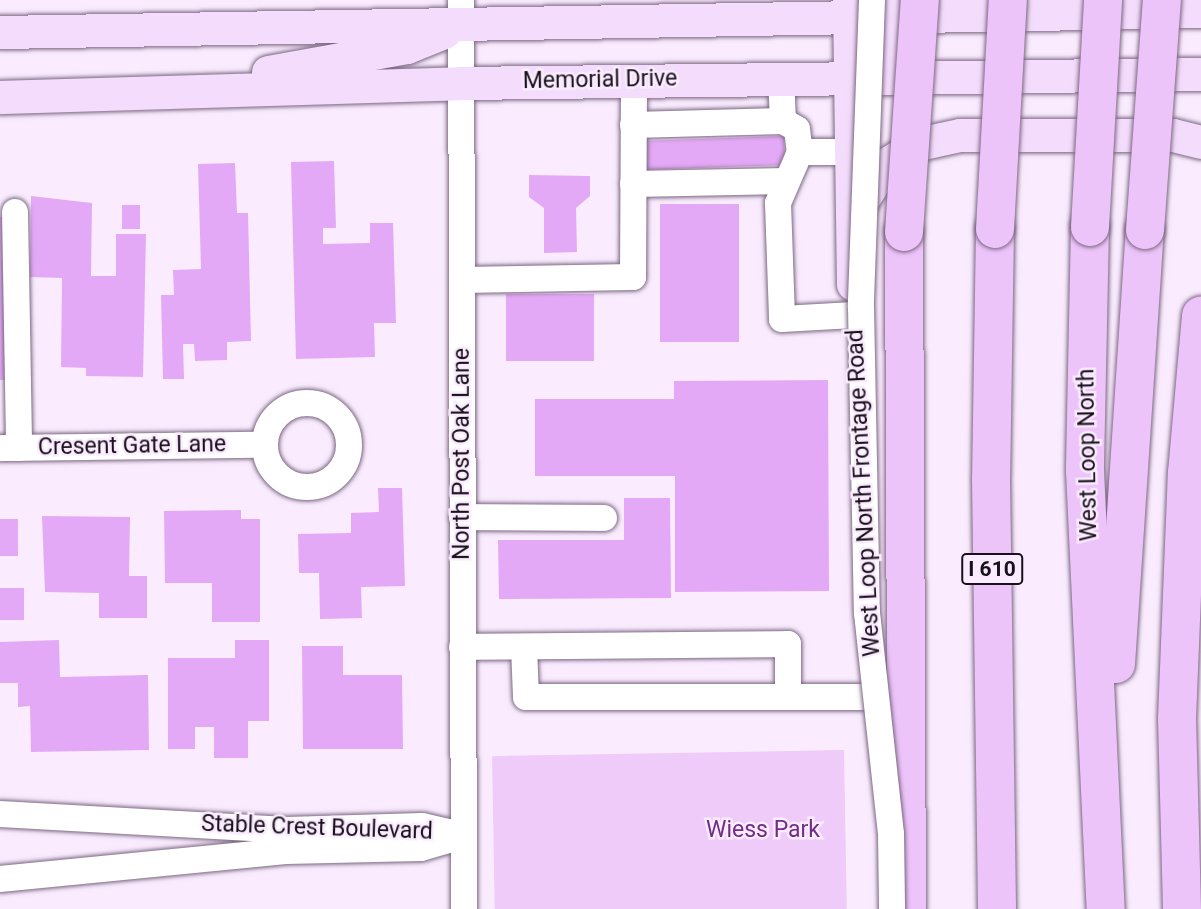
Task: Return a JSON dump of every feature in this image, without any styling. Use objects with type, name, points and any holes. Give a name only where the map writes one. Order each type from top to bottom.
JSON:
[{"type":"highway","name":"I 610","points":[[997,909],[990,478],[995,229],[1008,0]]},
{"type":"highway","name":"West Loop North","points":[[1102,0],[1090,227],[1085,471],[1105,834],[1106,909]]},
{"type":"highway","points":[[1105,834],[1162,0]]},
{"type":"highway","points":[[880,7],[904,232],[908,909]]},
{"type":"highway","points":[[1182,909],[1177,719],[1201,316]]},
{"type":"main road","points":[[880,7],[894,76]]},
{"type":"main road","points":[[0,33],[462,12],[880,7],[1201,11]]},
{"type":"main road","name":"West Loop North Frontage Road","points":[[880,7],[850,77],[849,220],[875,697],[882,909]]},
{"type":"main road","points":[[154,92],[407,47],[462,12]]},
{"type":"main road","name":"Memorial Drive","points":[[0,97],[461,83],[781,77],[1201,74]]},
{"type":"main road","points":[[849,220],[885,165],[918,144],[960,135],[1173,135],[1201,142]]},
{"type":"street","points":[[880,7],[861,307],[867,613],[891,834],[892,909]]},
{"type":"street","name":"North Post Oak Lane","points":[[462,12],[464,909]]},
{"type":"street","points":[[781,77],[783,121]]},
{"type":"street","points":[[462,280],[633,277],[634,80]]},
{"type":"street","points":[[633,125],[783,121],[797,129],[800,152],[778,203],[782,318],[854,315]]},
{"type":"street","points":[[800,152],[850,152]]},
{"type":"street","points":[[633,184],[787,181]]},
{"type":"street","points":[[9,448],[15,212]]},
{"type":"street","name":"Cresent Gate Lane","points":[[9,448],[264,445]]},
{"type":"street","points":[[462,517],[604,518]]},
{"type":"street","points":[[462,647],[788,644],[788,697]]},
{"type":"street","points":[[524,647],[526,697],[875,697]]},
{"type":"street","name":"Stable Crest Boulevard","points":[[0,814],[287,830],[422,826],[462,836]]},
{"type":"street","name":"Stable Crest Boulevard","points":[[0,879],[286,851],[421,848],[462,836]]},
{"type":"green space","name":"Wiess Park","points":[[844,750],[847,909],[495,909],[492,756]]},
{"type":"building","points":[[784,136],[785,165],[646,170],[645,141]]},
{"type":"building","points":[[334,161],[336,228],[323,228],[323,244],[370,243],[370,223],[393,223],[396,323],[374,323],[375,357],[296,359],[291,162]]},
{"type":"building","points":[[235,163],[237,213],[248,213],[251,341],[227,342],[227,360],[195,361],[194,344],[183,344],[184,379],[163,379],[161,295],[174,295],[173,270],[201,269],[198,164]]},
{"type":"building","points":[[529,175],[590,176],[590,196],[576,208],[577,252],[544,253],[544,208],[529,197]]},
{"type":"building","points":[[31,196],[92,203],[91,276],[116,276],[116,234],[146,234],[143,377],[86,376],[86,368],[61,367],[62,278],[30,277]]},
{"type":"building","points":[[660,204],[739,204],[739,342],[660,342]]},
{"type":"building","points":[[122,205],[140,205],[140,229],[122,229]]},
{"type":"building","points":[[3,216],[6,380],[0,380],[0,217]]},
{"type":"building","points":[[506,294],[594,294],[594,361],[506,361]]},
{"type":"building","points":[[828,380],[829,591],[675,592],[675,476],[535,476],[535,399],[674,399],[674,381]]},
{"type":"building","points":[[378,488],[402,488],[405,586],[361,587],[362,618],[320,619],[319,573],[299,573],[298,534],[351,533],[351,513],[379,512]]},
{"type":"building","points":[[624,498],[670,498],[671,598],[499,599],[498,540],[624,540]]},
{"type":"building","points":[[241,510],[241,519],[260,519],[260,622],[212,622],[212,583],[165,583],[164,511]]},
{"type":"building","points":[[42,516],[130,517],[129,576],[147,576],[147,618],[99,618],[99,593],[45,592]]},
{"type":"building","points":[[0,519],[18,519],[18,556],[0,556]]},
{"type":"building","points":[[0,588],[24,588],[24,620],[0,620]]},
{"type":"building","points":[[59,640],[60,677],[148,675],[149,750],[31,752],[30,706],[18,707],[18,683],[0,683],[0,642]]},
{"type":"building","points":[[235,640],[269,640],[269,721],[248,721],[248,758],[214,758],[214,727],[195,727],[195,749],[168,749],[168,658],[235,658]]},
{"type":"building","points":[[302,646],[343,646],[343,675],[402,675],[403,749],[303,749]]}]
